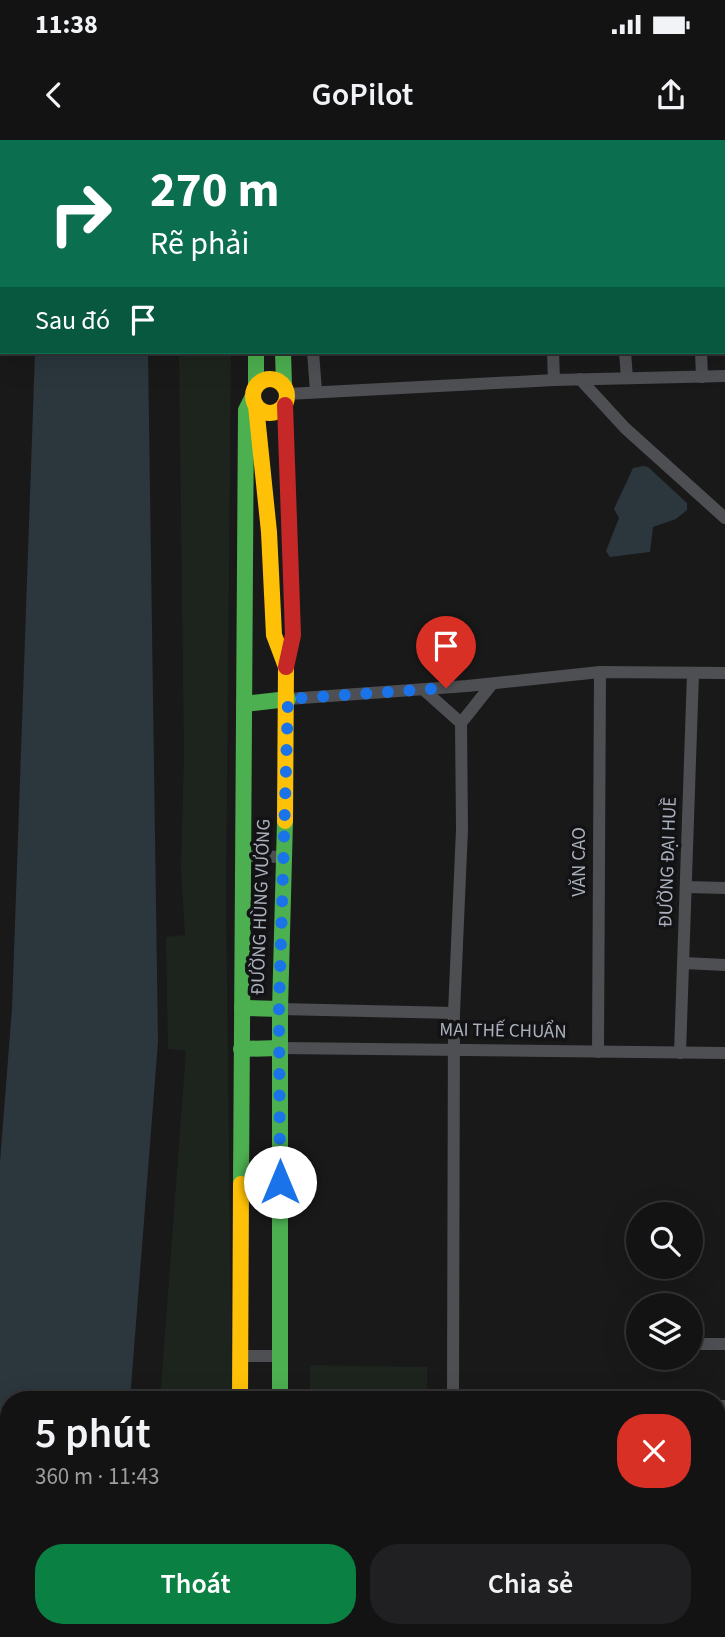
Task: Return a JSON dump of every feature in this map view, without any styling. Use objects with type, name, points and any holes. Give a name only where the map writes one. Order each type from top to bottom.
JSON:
[{"type":"main road","name":"ĐƯỜNG HÙNG VƯƠNG","points":[[256,354],[255,396],[269,532],[274,635],[286,667]]},
{"type":"main road","name":"ĐƯỜNG HÙNG VƯƠNG","points":[[280,1391],[279,1009],[288,699],[286,667],[293,635],[283,354]]},
{"type":"main road","points":[[240,1391],[246,410],[255,396],[273,379],[285,395],[280,410],[267,413],[255,396]]},
{"type":"main road","points":[[244,704],[288,699]]},
{"type":"main road","points":[[242,1008],[279,1009]]},
{"type":"main road","points":[[242,1049],[280,1048]]},
{"type":"street","points":[[313,354],[316,391]]},
{"type":"street","points":[[553,354],[554,380]]},
{"type":"street","points":[[625,354],[627,378]]},
{"type":"street","points":[[701,354],[702,377]]},
{"type":"street","points":[[285,395],[316,391],[554,380],[725,376]]},
{"type":"street","points":[[580,379],[625,428],[725,518]]},
{"type":"street","points":[[288,699],[424,690],[600,672],[725,673]]},
{"type":"street","name":"VĂN CAO","points":[[598,1052],[600,672]]},
{"type":"street","name":"ĐƯỜNG ĐẠI HUỀ","points":[[680,1053],[693,673]]},
{"type":"street","points":[[453,1391],[454,1013],[462,829],[461,723],[492,684]]},
{"type":"street","points":[[424,690],[461,723]]},
{"type":"street","points":[[243,856],[284,857]]},
{"type":"street","points":[[686,887],[725,888]]},
{"type":"street","points":[[684,963],[725,965]]},
{"type":"street","name":"MAI THẾ CHUẨN","points":[[279,1009],[454,1013]]},
{"type":"street","name":"MAI THẾ CHUẨN","points":[[280,1048],[725,1053]]},
{"type":"street","points":[[241,1184],[280,1182]]},
{"type":"street","points":[[703,1344],[725,1344]]},
{"type":"street","points":[[240,1356],[280,1356]]},
{"type":"shaded area","points":[[35,354],[148,354],[158,1042],[131,1391],[0,1391],[0,1162],[12,1008]]},
{"type":"shaded area","points":[[179,354],[231,354],[226,897],[232,1391],[161,1391],[186,1051],[168,1049],[166,937],[185,935],[181,869],[184,752]]},
{"type":"shaded area","points":[[648,467],[687,503],[687,510],[676,519],[653,527],[650,552],[610,557],[606,551],[619,518],[614,509],[633,468]]},
{"type":"shaded area","points":[[310,1365],[427,1367],[427,1391],[310,1391]]},
{"type":"traffic: fast","points":[[256,354],[256,385]]},
{"type":"traffic: fast","points":[[283,354],[284,385]]},
{"type":"traffic: fast","points":[[241,1184],[246,410],[252,398]]},
{"type":"traffic: fast","points":[[244,704],[288,699]]},
{"type":"traffic: fast","points":[[280,1391],[280,1009],[285,821]]},
{"type":"traffic: fast","points":[[242,1008],[280,1009]]},
{"type":"traffic: fast","points":[[241,1049],[280,1048]]},
{"type":"traffic: slow","points":[[270,379],[282,384],[287,396],[282,408],[270,413],[258,408],[253,396],[258,384],[270,379]]},
{"type":"traffic: slow","points":[[256,406],[269,532],[274,635],[286,667],[285,821]]},
{"type":"traffic: slow","points":[[240,1391],[241,1184]]},
{"type":"traffic: jam","points":[[285,405],[293,635],[286,667]]},
{"type":"route","points":[[280,1182],[279,1009],[288,699],[446,688]]}]
